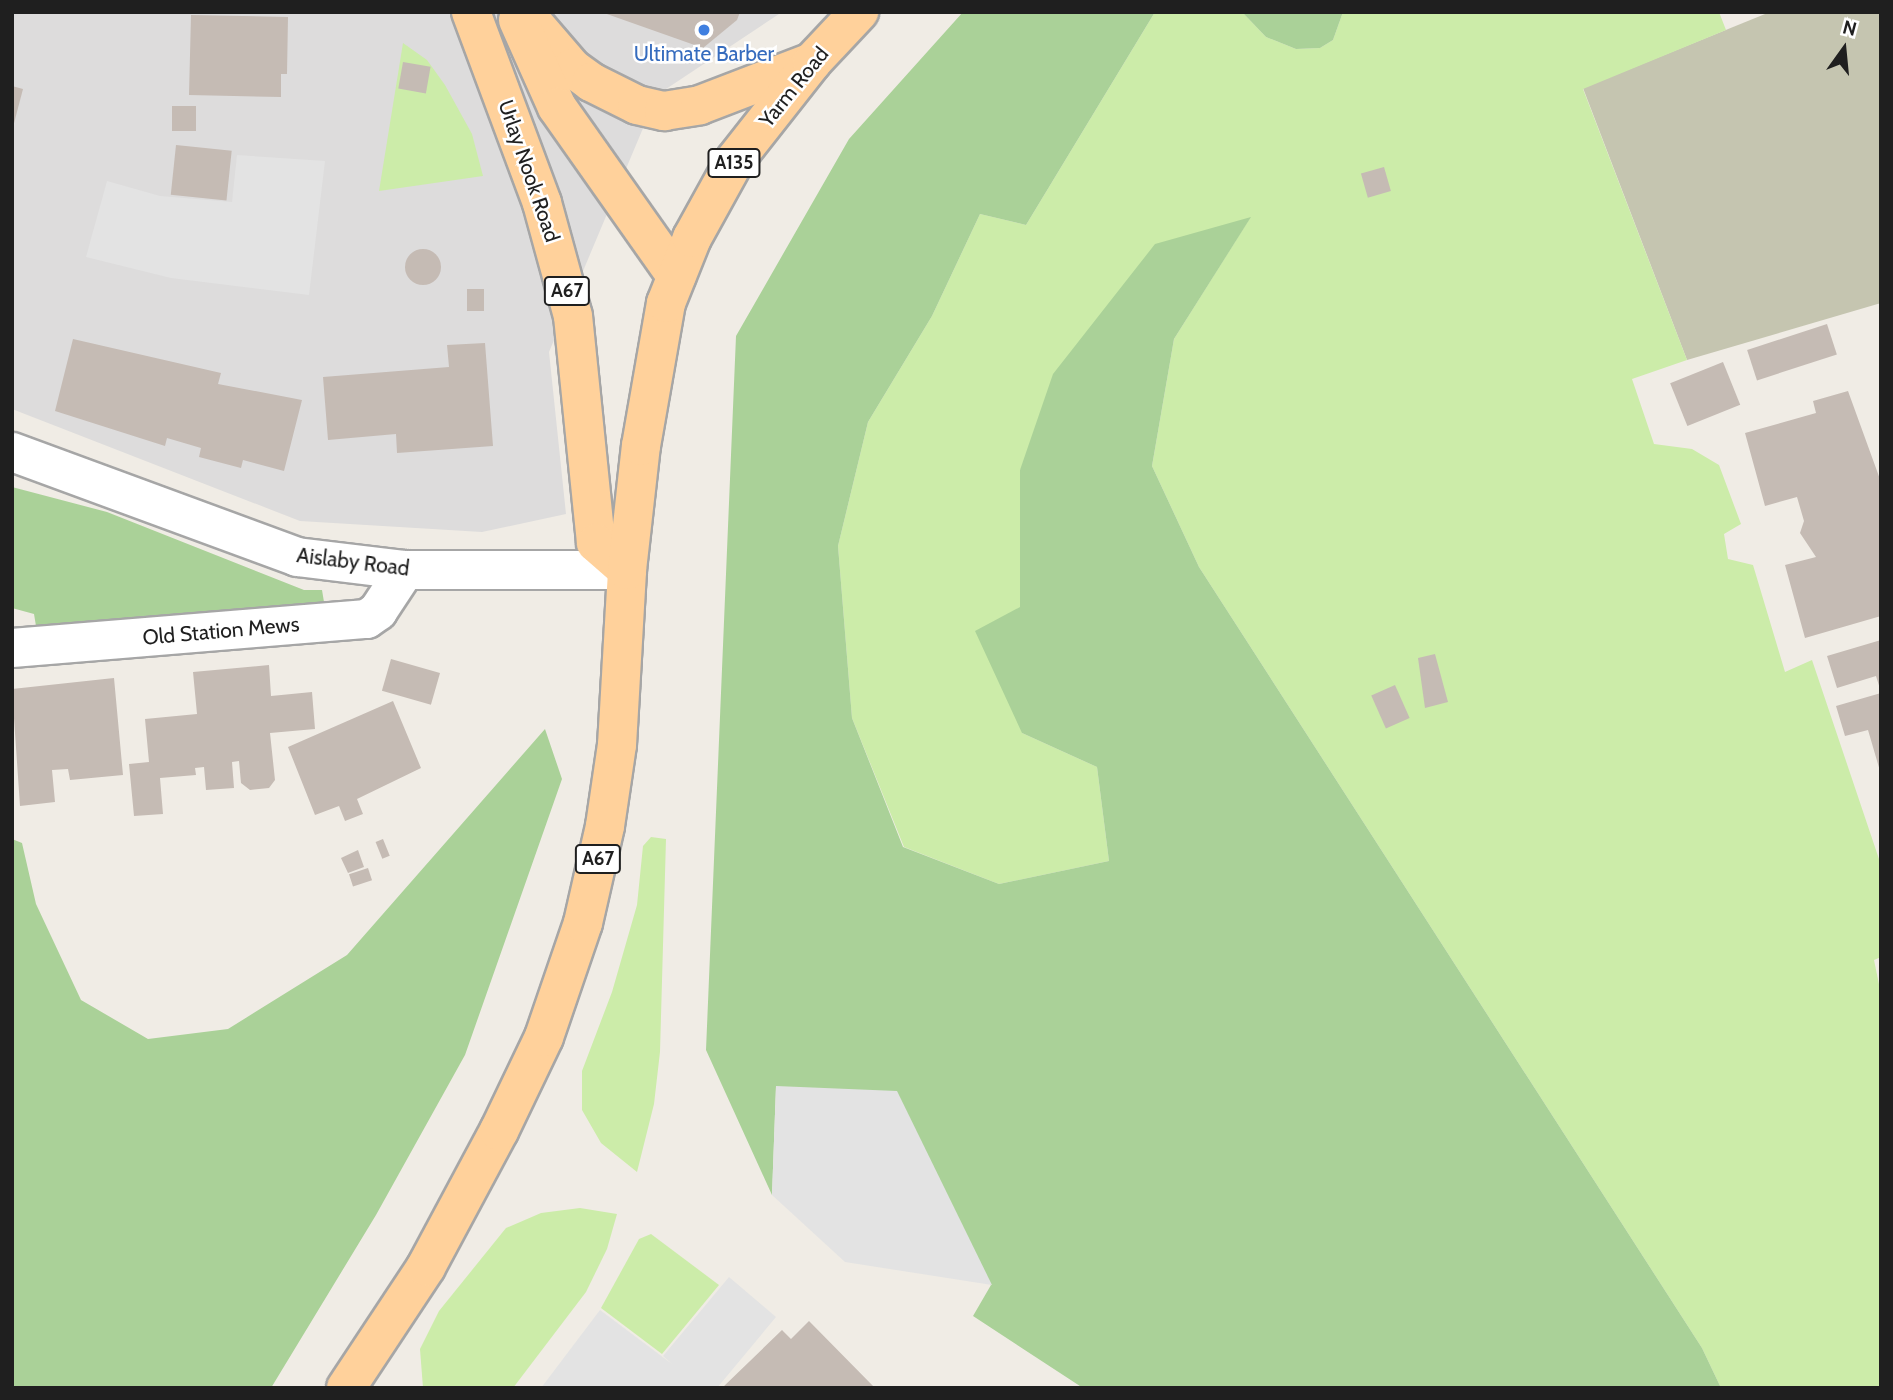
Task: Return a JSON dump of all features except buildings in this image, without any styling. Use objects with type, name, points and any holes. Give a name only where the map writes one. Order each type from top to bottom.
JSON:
[{"type":"main road","name":"Urlay Nook Road","points":[[471,12],[542,203],[573,316],[596,542],[627,570]]},
{"type":"main road","name":"Urlay Nook Road","points":[[516,12],[523,40],[557,107],[676,276]]},
{"type":"main road","points":[[524,12],[572,68],[591,82],[637,105],[664,111],[700,105],[812,62]]},
{"type":"main road","name":"Yarm Road","points":[[676,276],[723,180],[812,62],[859,12]]},
{"type":"main road","name":"A67","points":[[346,1388],[426,1267],[499,1131],[548,1024],[583,923],[606,826],[617,745],[627,570],[657,342],[676,276]]},
{"type":"street","name":"Aislaby Road","points":[[12,452],[297,557],[405,570],[627,570]]},
{"type":"street","name":"Old Station Mews","points":[[12,648],[367,619],[378,611],[405,570]]},
{"type":"shaded area","points":[[12,12],[782,12],[657,95],[549,352],[566,514],[482,532],[300,521],[12,409]]},
{"type":"shaded area","points":[[1770,12],[1879,12],[1881,303],[1687,360],[1583,88]]},
{"type":"shaded area","points":[[237,155],[325,161],[309,295],[171,278],[86,257],[107,181],[160,196],[232,202]]},
{"type":"shaded area","points":[[776,1086],[897,1091],[992,1285],[845,1262],[772,1195]]},
{"type":"shaded area","points":[[729,1277],[776,1317],[717,1388],[541,1388],[600,1310],[672,1364],[663,1356]]},
{"type":"green space","points":[[963,12],[1155,12],[1026,225],[980,214],[932,316],[868,422],[838,546],[852,718],[903,847],[999,884],[1109,861],[1097,767],[1022,733],[975,631],[1020,607],[1020,470],[1053,374],[1155,244],[1251,217],[1174,339],[1152,466],[1199,567],[1702,1348],[1721,1388],[1083,1388],[973,1316],[991,1285],[776,1087],[772,1195],[706,1050],[736,336],[849,139]]},
{"type":"green space","points":[[1155,12],[1242,12],[1266,37],[1296,49],[1320,48],[1333,40],[1343,12],[1719,12],[1726,30],[1583,89],[1687,360],[1632,379],[1654,444],[1692,449],[1719,465],[1741,524],[1724,534],[1728,559],[1753,565],[1785,672],[1812,660],[1881,865],[1881,957],[1874,960],[1881,994],[1881,1388],[1721,1388],[1702,1348],[1199,567],[1152,466],[1174,339],[1250,218],[1020,470],[1022,733],[1097,767],[1109,861],[999,884],[904,847],[852,718],[838,546],[868,422],[932,316],[980,214],[1026,225]]},
{"type":"green space","points":[[1242,12],[1343,12],[1333,40],[1320,48],[1296,49],[1266,37]]},
{"type":"green space","points":[[403,43],[427,60],[445,85],[472,134],[483,176],[379,191]]},
{"type":"green space","points":[[12,487],[107,512],[304,590],[322,590],[324,602],[36,626],[34,614],[12,608]]},
{"type":"green space","points":[[545,729],[562,779],[465,1055],[376,1215],[271,1388],[12,1388],[12,839],[22,843],[36,904],[81,1000],[148,1039],[228,1029],[347,955]]},
{"type":"green space","points":[[651,837],[666,839],[660,1052],[654,1104],[637,1172],[601,1143],[582,1110],[582,1071],[612,992],[637,905],[643,846]]},
{"type":"green space","points":[[580,1208],[617,1214],[607,1249],[586,1292],[513,1388],[423,1388],[420,1349],[439,1311],[506,1228],[541,1213]]},
{"type":"green space","points":[[651,1234],[719,1285],[662,1354],[601,1308],[639,1239]]},
{"type":"place","name":"Ultimate Barber","points":[[704,30]]}]
